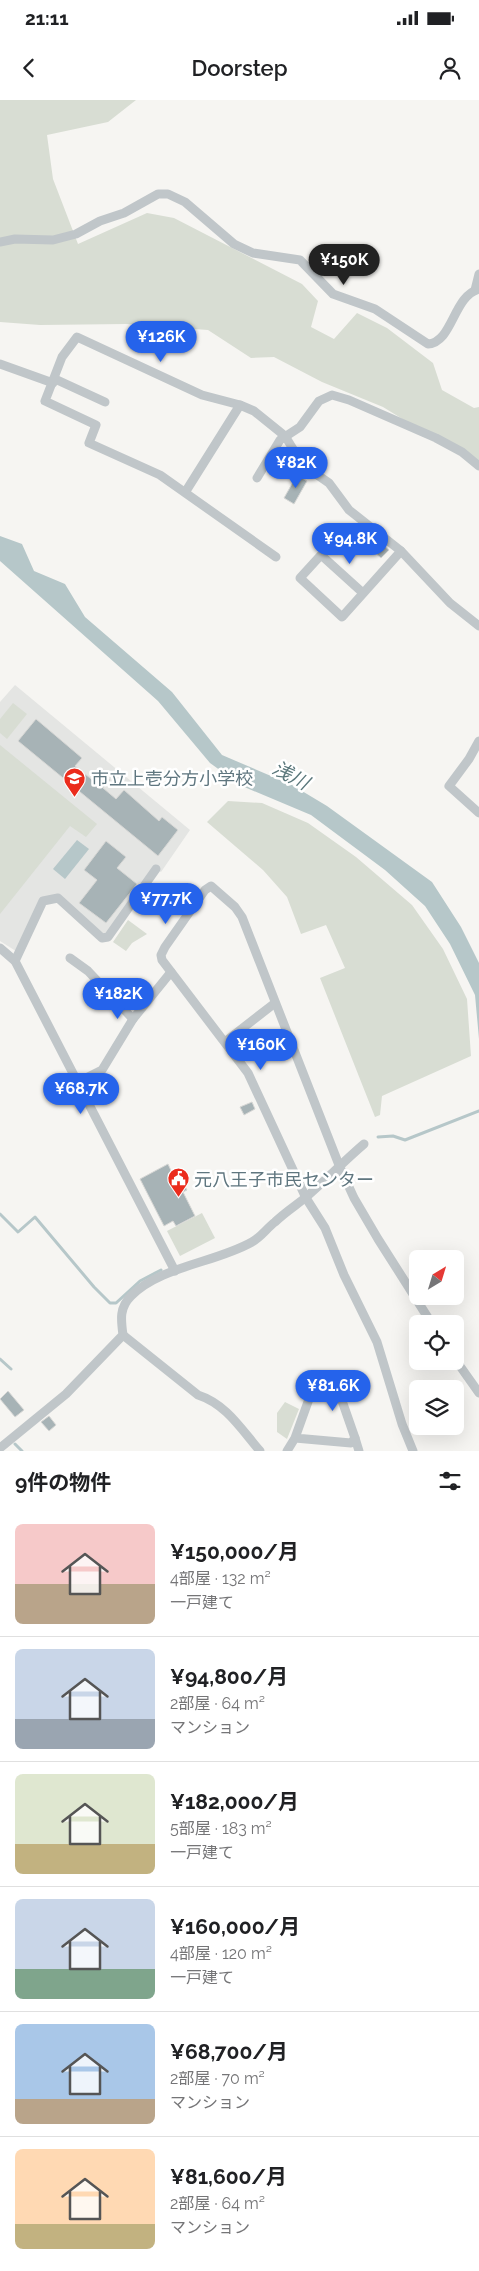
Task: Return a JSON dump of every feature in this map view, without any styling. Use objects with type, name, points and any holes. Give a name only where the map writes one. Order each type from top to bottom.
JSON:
[{"type":"street","points":[[0,242],[53,240],[76,234],[124,213],[158,194],[168,194],[185,202],[234,244],[253,253],[300,260],[333,294],[375,309],[428,344],[436,344],[441,339],[460,305],[477,289],[479,274]]},
{"type":"street","points":[[276,557],[186,491],[160,475],[89,443],[96,425],[45,401],[62,357],[77,337],[202,395],[240,405],[254,411],[285,436],[304,464],[329,482],[349,510],[401,551],[450,603],[479,626]]},
{"type":"street","points":[[0,364],[54,381],[102,399],[105,402]]},
{"type":"street","points":[[257,478],[280,440],[300,427],[319,401],[332,395],[349,400],[436,438],[462,452],[479,466]]},
{"type":"street","points":[[186,491],[240,405]]},
{"type":"street","points":[[364,593],[321,555],[300,578],[342,617],[364,593],[401,551]]},
{"type":"street","points":[[479,741],[469,759],[449,786],[479,813]]},
{"type":"street","points":[[15,961],[43,901],[58,898],[102,938],[108,938],[156,869]]},
{"type":"street","points":[[412,1451],[377,1342],[344,1275],[325,1228],[306,1198],[248,1073],[226,1041],[171,972],[161,955],[205,890],[211,886],[235,907],[242,917],[339,1165],[354,1198],[426,1315]]},
{"type":"street","points":[[0,948],[15,961],[174,1271]]},
{"type":"street","points":[[70,958],[88,972],[133,1019]]},
{"type":"street","points":[[78,1082],[102,1070],[133,1019],[171,972]]},
{"type":"street","points":[[226,1041],[275,1003]]},
{"type":"street","points":[[260,1451],[223,1408],[210,1399],[198,1395],[123,1335],[120,1320],[123,1306],[131,1296],[145,1285],[174,1271],[232,1252],[254,1241],[275,1221],[306,1198],[339,1165],[364,1144]]},
{"type":"street","points":[[0,1448],[66,1394],[123,1335]]},
{"type":"street","points":[[463,1370],[479,1393]]},
{"type":"street","points":[[286,1451],[295,1438],[314,1385],[340,1395],[358,1451]]},
{"type":"street","points":[[295,1438],[351,1443],[354,1438]]},
{"type":"shaded area","points":[[0,100],[136,100],[108,122],[47,135],[53,179],[78,244],[147,213],[174,218],[302,284],[318,301],[311,327],[334,339],[357,313],[387,328],[433,363],[442,390],[474,408],[479,407],[479,466],[383,407],[322,382],[274,357],[251,358],[208,330],[126,324],[40,325],[0,322]]},
{"type":"shaded area","points":[[0,536],[22,544],[34,571],[65,584],[85,617],[172,692],[222,755],[292,785],[327,806],[432,882],[461,927],[479,963],[479,1039],[475,995],[450,944],[425,906],[385,870],[311,815],[242,786],[210,763],[158,701],[0,561]]},
{"type":"shaded area","name":"市立上壱分方小学校","points":[[15,685],[190,830],[161,872],[156,869],[108,937],[58,898],[47,899],[19,953],[0,941],[0,702]]},
{"type":"shaded area","points":[[13,703],[27,714],[7,739],[0,733],[0,719]]},
{"type":"shaded area","points":[[0,745],[97,824],[86,837],[70,826],[0,914]]},
{"type":"shaded area","points":[[228,801],[262,803],[308,823],[356,857],[412,905],[443,949],[467,999],[471,1056],[382,1096],[380,1115],[375,1117],[320,978],[345,968],[326,925],[301,934],[287,897],[263,870],[207,822]]},
{"type":"shaded area","points":[[77,840],[89,849],[65,879],[53,869]]},
{"type":"shaded area","points":[[128,920],[147,934],[132,943],[126,951],[113,942]]},
{"type":"shaded area","points":[[202,1213],[215,1238],[180,1256],[167,1231]]},
{"type":"shaded area","points":[[285,1402],[299,1409],[287,1439],[277,1432],[277,1413]]},
{"type":"building","points":[[297,475],[307,481],[294,504],[284,498]]},
{"type":"building","points":[[373,537],[389,550],[381,558],[366,545]]},
{"type":"building","points":[[36,719],[82,758],[75,766],[95,782],[102,773],[110,780],[103,788],[116,799],[124,790],[159,821],[162,817],[178,830],[158,856],[18,741]]},
{"type":"building","points":[[106,841],[126,857],[117,868],[137,884],[106,923],[79,903],[97,880],[84,870]]},
{"type":"building","points":[[252,1102],[255,1109],[244,1115],[240,1107]]},
{"type":"building","points":[[168,1164],[173,1175],[178,1173],[187,1190],[183,1192],[195,1216],[176,1226],[173,1221],[164,1226],[140,1179]]},
{"type":"building","points":[[8,1391],[24,1410],[15,1417],[0,1399]]},
{"type":"building","points":[[49,1416],[56,1425],[49,1431],[41,1422]]},
{"type":"waterway","points":[[378,1137],[393,1136],[405,1140],[479,1111]]},
{"type":"waterway","points":[[0,1214],[18,1232],[35,1217],[94,1287],[110,1303],[116,1303],[140,1281],[161,1270]]},
{"type":"waterway","points":[[0,1359],[11,1369]]},
{"type":"waterway","points":[[15,1444],[22,1451]]},
{"type":"place","name":"市立上壱分方小学校","points":[[75,797]]},
{"type":"place","name":"元八王子市民センター","points":[[178,1198]]},
{"type":"water label","name":"浅川","points":[[291,775]]}]
